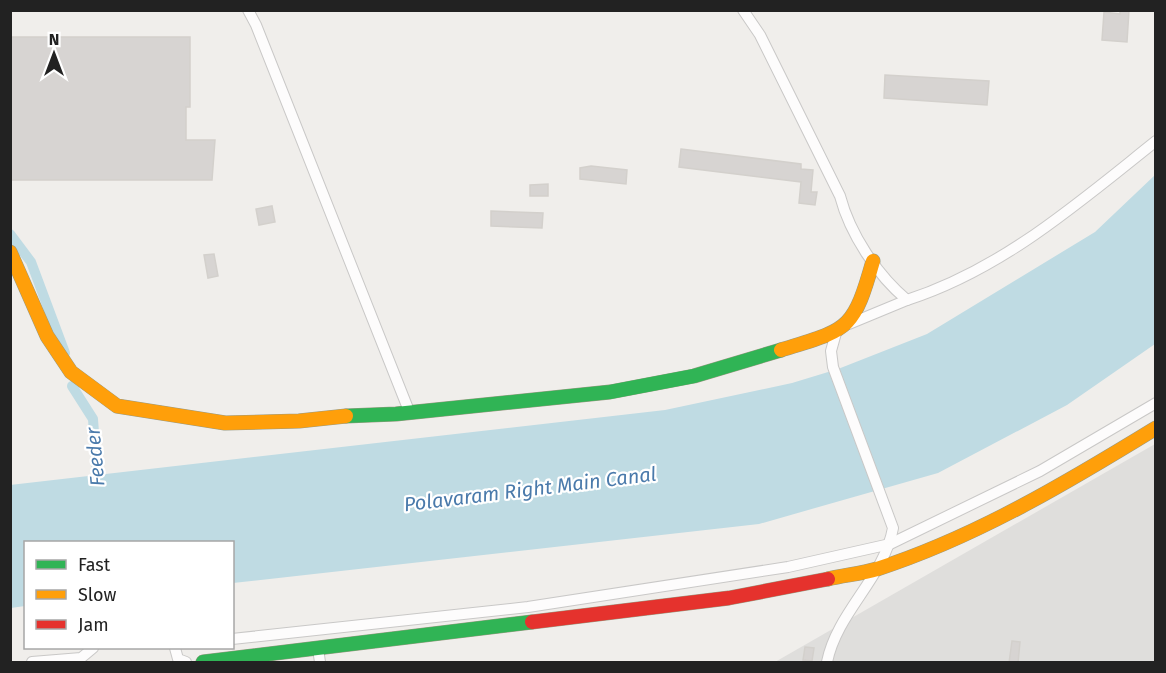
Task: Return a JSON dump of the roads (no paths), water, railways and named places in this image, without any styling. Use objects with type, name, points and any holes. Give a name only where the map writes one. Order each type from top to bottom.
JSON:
[{"type":"street","points":[[248,10],[256,25],[409,411]]},
{"type":"street","points":[[743,10],[760,35],[840,196],[845,214],[889,285],[907,300]]},
{"type":"street","points":[[10,252],[58,356],[71,372],[117,406],[225,423],[300,421],[610,392],[694,376],[836,333],[849,324],[976,272],[1046,229],[1155,141]]},
{"type":"street","points":[[849,324],[861,302],[873,261]]},
{"type":"street","points":[[827,663],[839,625],[890,544],[893,528],[833,367],[831,351],[836,333]]},
{"type":"street","points":[[234,639],[528,607],[788,567],[890,544],[1040,471],[1155,403]]},
{"type":"street","points":[[203,663],[319,656],[729,598],[876,569],[956,538],[1080,475],[1155,428]]},
{"type":"street","points":[[32,663],[81,658],[92,649]]},
{"type":"street","points":[[175,649],[178,659],[186,663]]},
{"type":"water","name":"Polavaram Right Main Canal","points":[[1155,175],[1155,344],[1067,405],[938,473],[759,524],[234,583],[234,541],[24,541],[24,606],[11,608],[10,485],[665,410],[792,383],[838,369],[927,334],[1095,232]]},
{"type":"waterway","name":"Feeder","points":[[10,234],[31,262],[65,353]]},
{"type":"waterway","name":"Feeder","points":[[72,386],[93,419],[98,487]]}]
